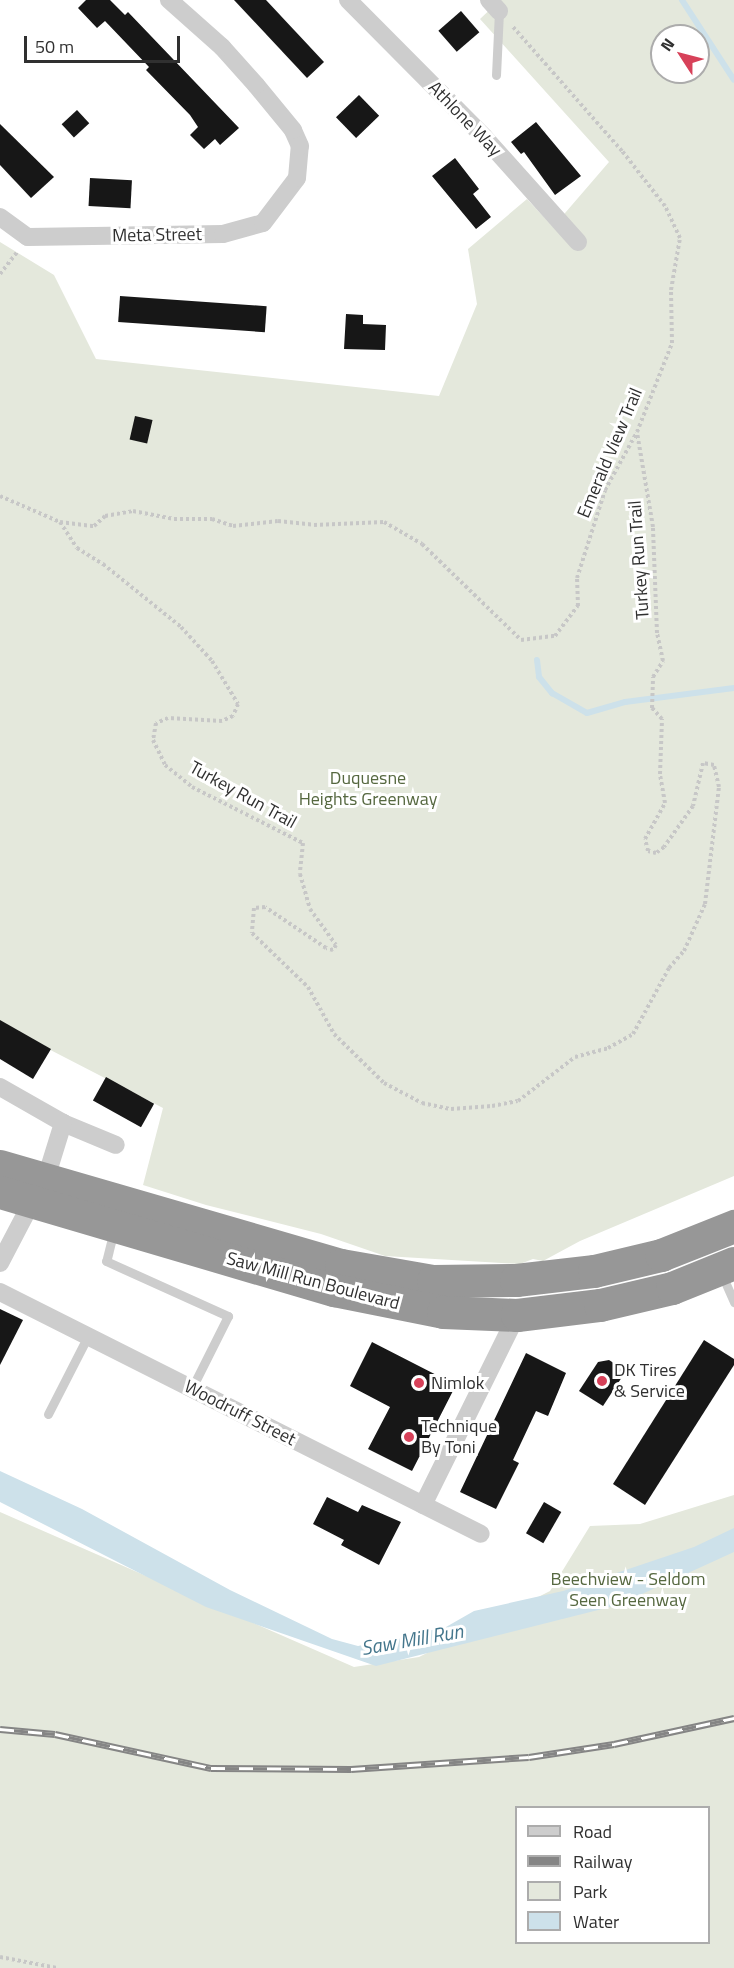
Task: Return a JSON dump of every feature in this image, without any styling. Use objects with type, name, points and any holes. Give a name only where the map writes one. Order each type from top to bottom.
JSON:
[{"type":"highway","name":"Saw Mill Run Boulevard","points":[[0,1166],[39,1189],[116,1225],[368,1299],[443,1312],[517,1315],[638,1298],[727,1266]]},
{"type":"highway","name":"Saw Mill Run Boulevard","points":[[0,1192],[39,1189],[372,1272],[443,1281],[555,1277],[651,1258],[734,1226]]},
{"type":"highway","points":[[517,1315],[555,1277]]},
{"type":"street","name":"Meta Street","points":[[28,237],[223,234],[262,223],[297,178],[300,146],[293,130],[222,47],[169,0]]},
{"type":"street","name":"Athlone Way","points":[[348,0],[484,137],[578,242]]},
{"type":"street","points":[[0,217],[28,237]]},
{"type":"street","points":[[0,1087],[63,1123],[116,1145]]},
{"type":"street","points":[[0,1263],[39,1189],[63,1123]]},
{"type":"street","name":"Woodruff Street","points":[[0,1292],[481,1534]]},
{"type":"street","points":[[423,1505],[517,1315]]},
{"type":"lane","points":[[494,5],[496,75]]},
{"type":"lane","points":[[116,1225],[106,1261],[228,1316],[192,1388]]},
{"type":"lane","points":[[727,1266],[734,1302]]},
{"type":"lane","points":[[48,1414],[88,1336]]},
{"type":"path","name":"Emerald View Trail","points":[[0,496],[60,522],[94,526],[105,516],[133,512],[174,519],[212,519],[233,526],[278,521],[314,525],[384,522],[422,544],[521,639],[555,636],[578,606],[577,578],[605,490],[637,432],[672,343],[671,290],[680,238],[665,206],[622,151],[494,5]]},
{"type":"path","points":[[0,274],[28,237]]},
{"type":"path","name":"Turkey Run Trail","points":[[60,522],[77,548],[103,564],[181,627],[212,661],[238,704],[233,716],[222,721],[168,718],[156,723],[153,740],[165,765],[192,787],[303,843],[300,874],[310,909],[336,945],[333,951],[326,948],[265,907],[254,908],[252,933],[308,987],[334,1035],[384,1083],[422,1103],[451,1109],[518,1101],[575,1057],[608,1048],[633,1034],[669,968],[684,951],[705,904],[717,772],[708,761],[703,763],[693,806],[680,828],[656,853],[648,851],[645,839],[665,803],[660,774],[662,719],[652,708],[653,677],[663,661],[657,633],[653,527],[637,432]]},
{"type":"path","points":[[0,1957],[57,1968]]},
{"type":"green space","name":"Duquesne Heights Greenway","points":[[500,0],[734,0],[734,1176],[580,1241],[543,1261],[533,1259],[520,1264],[385,1256],[321,1234],[206,1205],[143,1185],[163,1108],[0,1024],[0,242],[54,275],[96,359],[439,396],[477,304],[468,249],[527,199],[553,227],[609,162],[480,19]]},
{"type":"green space","name":"Beechview - Seldom Seen Greenway","points":[[734,1495],[734,1968],[0,1968],[0,1512],[354,1667],[419,1657],[550,1591],[590,1526],[640,1524]]},
{"type":"water","name":"Saw Mill Run","points":[[0,1471],[82,1509],[230,1590],[332,1639],[358,1646],[446,1627],[474,1611],[563,1591],[694,1547],[734,1528],[734,1552],[618,1605],[376,1666],[206,1607],[0,1502]]},
{"type":"building","points":[[86,0],[110,0],[125,15],[128,12],[239,128],[220,145],[215,139],[204,149],[190,135],[198,127],[190,115],[146,70],[149,67],[105,21],[97,28],[78,8]]},
{"type":"building","points":[[234,0],[266,0],[324,62],[307,78]]},
{"type":"building","points":[[461,11],[479,32],[457,52],[438,31]]},
{"type":"building","points":[[359,95],[379,116],[356,138],[336,117]]},
{"type":"building","points":[[77,110],[89,123],[74,137],[62,124]]},
{"type":"building","points":[[536,122],[581,176],[555,195],[524,152],[521,154],[511,142]]},
{"type":"building","points":[[0,124],[54,177],[31,198],[0,165]]},
{"type":"building","points":[[455,158],[479,189],[473,194],[491,217],[476,229],[432,176]]},
{"type":"building","points":[[90,178],[132,180],[130,208],[89,206]]},
{"type":"building","points":[[120,296],[267,306],[265,332],[118,322]]},
{"type":"building","points":[[346,314],[363,315],[363,324],[386,325],[385,350],[344,349]]},
{"type":"building","points":[[135,416],[153,420],[147,443],[130,439]]},
{"type":"building","points":[[0,1020],[51,1049],[33,1079],[0,1059]]},
{"type":"building","points":[[106,1077],[154,1104],[141,1127],[93,1101]]},
{"type":"building","points":[[0,1309],[23,1320],[0,1365]]},
{"type":"building","points":[[704,1340],[734,1359],[734,1365],[645,1505],[613,1484]]},
{"type":"building","points":[[372,1342],[456,1385],[412,1471],[368,1449],[390,1407],[350,1386]]},
{"type":"building","points":[[526,1353],[566,1373],[548,1416],[536,1411],[513,1460],[519,1463],[496,1509],[460,1492]]},
{"type":"building","name":"DK Tires & Service","points":[[609,1360],[626,1371],[603,1406],[579,1391],[598,1362]]},
{"type":"building","points":[[327,1497],[358,1512],[362,1505],[401,1522],[379,1565],[341,1545],[344,1540],[313,1524]]},
{"type":"building","points":[[544,1502],[561,1512],[543,1543],[526,1533]]},
{"type":"waterway","points":[[682,0],[734,80]]},
{"type":"waterway","points":[[537,660],[539,677],[552,693],[587,713],[625,702],[734,688]]},
{"type":"railway","points":[[0,1729],[55,1734],[211,1768],[351,1769],[529,1757],[614,1744],[734,1718]]},
{"type":"place","name":"DK Tires & Service","points":[[602,1381]]},
{"type":"place","name":"Nimlok","points":[[419,1383]]},
{"type":"place","name":"Technique By Toni","points":[[409,1437]]}]
